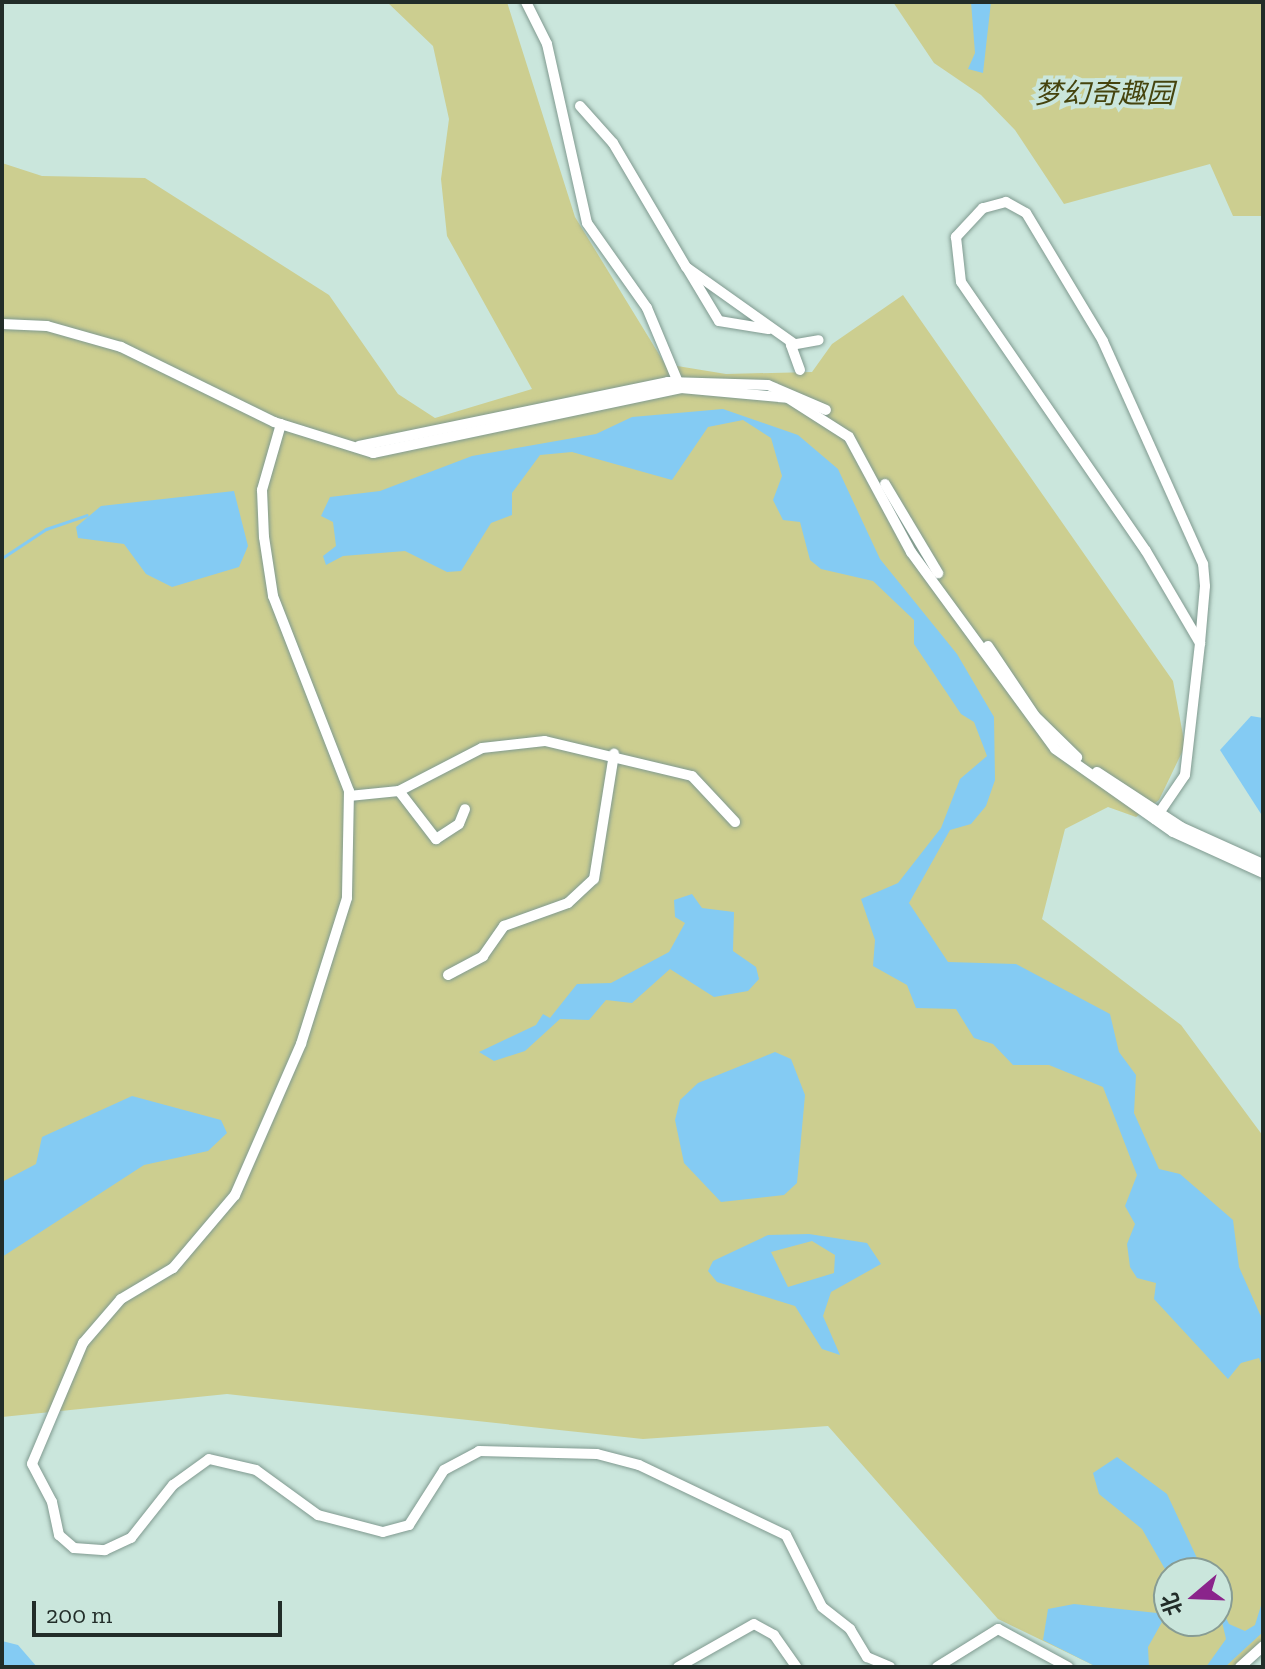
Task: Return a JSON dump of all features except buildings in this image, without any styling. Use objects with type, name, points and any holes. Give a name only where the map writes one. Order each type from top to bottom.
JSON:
[{"type":"street","points":[[526,2],[547,44],[587,223],[647,308],[680,385]]},
{"type":"street","points":[[580,106],[613,143],[719,321],[769,329]]},
{"type":"street","points":[[1157,816],[1185,775],[1200,643],[1203,564],[1103,341],[1026,213],[1006,202],[983,208],[956,237],[961,282],[1146,551],[1200,643]]},
{"type":"street","points":[[686,267],[769,329],[793,343],[819,340]]},
{"type":"street","points":[[2,324],[47,326],[121,347],[281,424],[373,453],[428,447],[680,385],[771,392],[835,424],[865,460],[911,552],[1027,718],[1055,749],[1157,816],[1263,873]]},
{"type":"street","points":[[793,343],[800,370]]},
{"type":"street","points":[[281,424],[262,490],[273,596],[349,796],[340,926],[254,1158],[198,1243],[121,1299],[83,1343],[32,1464],[52,1502],[59,1535],[74,1548],[105,1550],[131,1538],[173,1485],[209,1459],[256,1470],[318,1515],[383,1532],[409,1525],[444,1470],[479,1451],[597,1454],[639,1465],[786,1535],[822,1607],[850,1629],[867,1657],[890,1667]]},
{"type":"street","points":[[349,796],[399,791],[464,753],[514,741],[614,754],[692,776],[735,822]]},
{"type":"street","points":[[448,975],[483,956],[504,926],[568,903],[594,879],[614,754]]},
{"type":"street","points":[[399,791],[436,839],[450,833],[465,809]]},
{"type":"street","points":[[1157,816],[1263,864]]},
{"type":"street","points":[[678,1667],[754,1624],[774,1635],[796,1667]]},
{"type":"street","points":[[937,1667],[998,1629],[1068,1667]]},
{"type":"street","points":[[1240,1667],[1263,1646]]},
{"type":"green space","points":[[387,2],[507,2],[575,217],[665,364],[726,374],[812,372],[832,344],[903,295],[1173,681],[1185,746],[1159,800],[1136,817],[1108,807],[1065,829],[1042,919],[1181,1025],[1263,1136],[1263,1639],[1236,1667],[1097,1667],[998,1619],[828,1426],[643,1439],[227,1394],[2,1417],[2,163],[42,176],[145,178],[329,295],[398,394],[435,418],[532,389],[447,236],[441,179],[449,119],[433,46]]},
{"type":"green space","name":"梦幻奇趣园","points":[[893,2],[1263,2],[1263,216],[1233,216],[1210,164],[1064,204],[1015,130],[981,95],[934,63]]},
{"type":"water","points":[[971,2],[991,2],[983,73],[968,69],[975,53]]},
{"type":"water","points":[[723,409],[798,435],[838,469],[880,559],[957,654],[994,717],[995,780],[986,806],[971,824],[950,830],[909,903],[948,962],[1016,964],[1110,1014],[1119,1052],[1136,1075],[1134,1113],[1159,1169],[1180,1174],[1233,1220],[1239,1267],[1263,1321],[1263,1368],[1259,1358],[1241,1363],[1228,1379],[1154,1299],[1156,1283],[1137,1278],[1130,1267],[1127,1244],[1135,1224],[1125,1206],[1137,1175],[1103,1087],[1049,1065],[1013,1065],[993,1044],[974,1038],[956,1009],[916,1008],[907,985],[873,966],[875,940],[861,899],[898,883],[941,828],[960,779],[987,756],[974,722],[961,714],[914,644],[914,620],[873,581],[821,569],[810,560],[800,522],[783,520],[773,500],[782,476],[771,438],[743,420],[708,427],[672,480],[572,452],[540,455],[512,493],[512,515],[491,523],[461,571],[447,572],[405,551],[343,556],[326,565],[323,556],[336,546],[333,522],[321,516],[330,497],[380,491],[472,456],[596,434],[632,417]]},
{"type":"water","points":[[234,491],[248,546],[239,567],[172,587],[146,574],[124,544],[78,538],[76,527],[101,506]]},
{"type":"water","points":[[1251,716],[1263,718],[1263,817],[1220,750]]},
{"type":"water","points":[[692,894],[702,908],[734,912],[733,951],[756,967],[759,979],[748,991],[714,997],[670,969],[632,1003],[606,1000],[589,1020],[560,1019],[525,1051],[494,1061],[479,1052],[536,1025],[543,1014],[550,1018],[577,984],[611,983],[669,952],[685,923],[675,917],[674,900]]},
{"type":"water","points":[[775,1052],[791,1059],[805,1095],[797,1183],[784,1195],[721,1202],[684,1163],[675,1120],[680,1100],[698,1083]]},
{"type":"water","points":[[132,1096],[221,1120],[227,1133],[208,1151],[144,1165],[2,1257],[2,1182],[36,1164],[42,1137]]},
{"type":"water","points":[[809,1234],[867,1243],[881,1264],[831,1292],[823,1316],[840,1355],[822,1349],[795,1306],[717,1282],[708,1271],[713,1261],[768,1235]],"holes":[[[812,1241],[835,1255],[834,1273],[788,1287],[771,1252]]]},
{"type":"water","points":[[1117,1457],[1167,1494],[1197,1557],[1158,1557],[1142,1529],[1099,1494],[1093,1473]]},
{"type":"water","points":[[1263,1599],[1263,1632],[1225,1667],[1206,1667],[1226,1637],[1233,1637],[1233,1626],[1245,1631],[1255,1625]]},
{"type":"water","points":[[1074,1604],[1153,1613],[1154,1637],[1148,1647],[1149,1667],[1097,1667],[1043,1640],[1048,1609]]},
{"type":"water","points":[[2,1641],[18,1645],[37,1667],[2,1667]]},
{"type":"waterway","points":[[2,558],[46,529],[87,515]]}]
